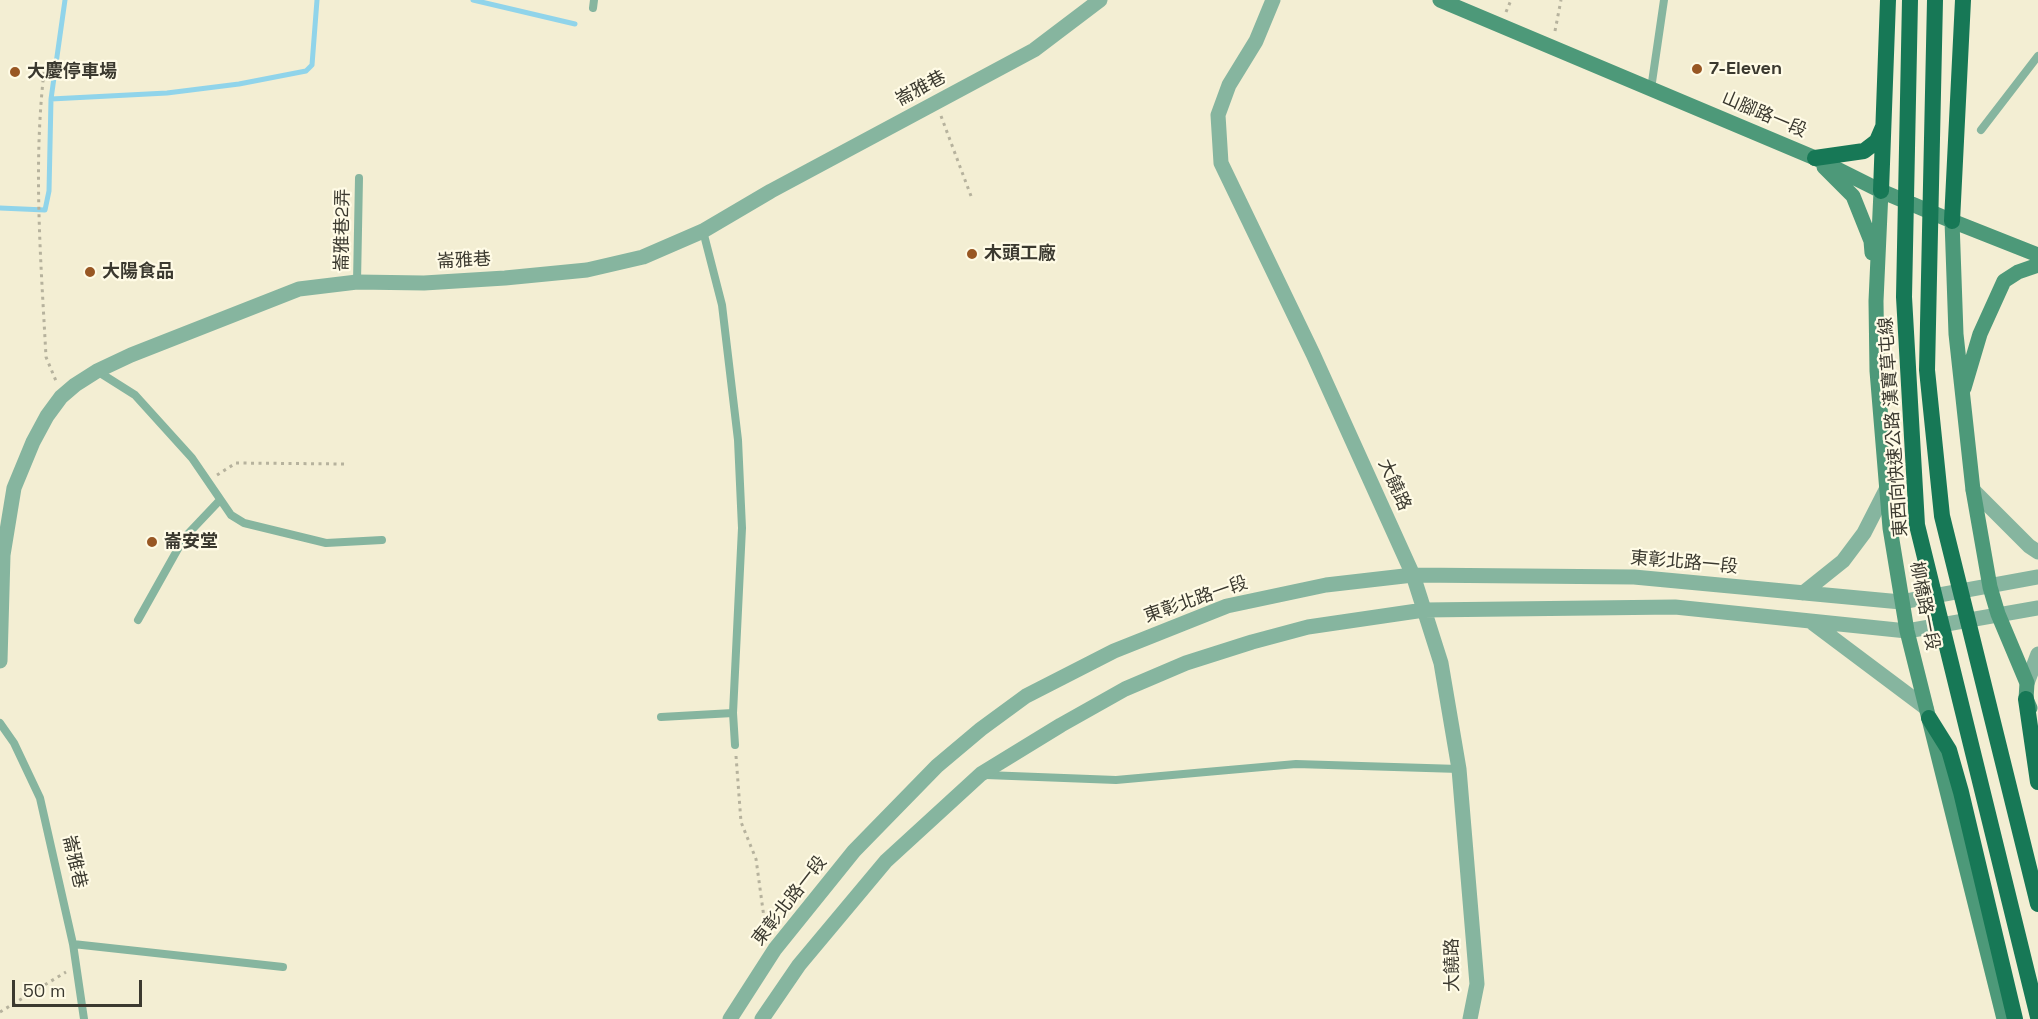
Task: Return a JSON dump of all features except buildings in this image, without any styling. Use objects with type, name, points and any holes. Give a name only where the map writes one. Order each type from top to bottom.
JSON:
[{"type":"highway","points":[[1881,191],[1888,0]]},
{"type":"highway","name":"東西向快速公路 漢寶草屯線","points":[[1910,0],[1904,297],[1917,525],[2038,1017]]},
{"type":"highway","name":"東西向快速公路 漢寶草屯線","points":[[1935,0],[1927,370],[1942,516],[2038,904]]},
{"type":"highway","points":[[1952,221],[1963,0]]},
{"type":"highway","points":[[1815,158],[1864,151],[1876,141],[1884,126]]},
{"type":"highway","points":[[2026,691],[2038,782]]},
{"type":"highway","points":[[1928,713],[1949,750],[1961,792],[2014,1019]]},
{"type":"main road","name":"山腳路一段","points":[[1440,0],[1815,158],[1881,191],[2038,255]]},
{"type":"main road","points":[[1815,158],[1853,196],[1871,241],[1876,302]]},
{"type":"main road","name":"柳橋路一段","points":[[1881,191],[1876,302],[1877,370],[1890,528],[1907,631],[2004,1019]]},
{"type":"main road","points":[[1952,221],[1956,334],[1972,490],[1990,587],[2038,728]]},
{"type":"main road","points":[[1961,396],[1980,334],[2004,281],[2018,272],[2038,265]]},
{"type":"street","name":"崙雅巷","points":[[0,661],[3,555],[14,488],[47,416],[75,385],[97,371],[131,355],[299,289],[357,282],[424,283],[505,278],[587,270],[643,257],[703,231],[771,191],[1034,50],[1100,0]]},
{"type":"street","name":"大饒路","points":[[1273,0],[1256,41],[1229,85],[1218,115],[1221,163],[1313,354],[1413,575],[1441,663],[1459,769],[1476,984],[1470,1019]]},
{"type":"street","points":[[1803,593],[1843,561],[1864,533],[1887,488]]},
{"type":"street","points":[[1972,490],[2038,552]]},
{"type":"street","name":"東彰北路一段","points":[[730,1019],[775,949],[854,851],[937,766],[981,729],[1026,696],[1114,651],[1227,606],[1326,585],[1413,575],[1634,578],[1902,602],[2038,577]]},
{"type":"street","points":[[762,1019],[799,965],[886,861],[981,774],[1125,689],[1186,663],[1308,627],[1424,610],[1675,607],[1907,631],[2038,608]]},
{"type":"street","points":[[1810,621],[1928,713]]},
{"type":"street","points":[[2026,691],[2038,654]]},
{"type":"lane","points":[[1651,89],[1664,0]]},
{"type":"lane","points":[[1981,130],[2038,56]]},
{"type":"lane","name":"崙雅巷2弄","points":[[357,282],[359,178]]},
{"type":"lane","points":[[703,231],[722,305],[738,440],[742,528],[733,713],[735,745]]},
{"type":"lane","points":[[97,371],[135,396],[192,458],[231,515],[244,523],[326,543],[382,540]]},
{"type":"lane","points":[[138,620],[184,538],[220,500]]},
{"type":"lane","points":[[661,717],[733,713]]},
{"type":"lane","name":"崙雅巷","points":[[0,723],[14,743],[40,798],[73,944],[84,1019]]},
{"type":"lane","points":[[981,774],[1116,780],[1296,764],[1459,769]]},
{"type":"lane","points":[[73,944],[283,967]]},
{"type":"path","points":[[1551,47],[1561,0]]},
{"type":"path","points":[[44,72],[40,107],[37,199],[46,357],[63,396]]},
{"type":"path","points":[[936,103],[971,196]]},
{"type":"path","points":[[208,482],[236,463],[347,464]]},
{"type":"path","points":[[735,745],[741,822],[756,858],[765,925]]},
{"type":"path","points":[[0,1012],[75,966]]},
{"type":"waterway","points":[[0,208],[45,210],[49,191],[51,99],[65,0]]},
{"type":"waterway","points":[[51,99],[167,93],[239,84],[306,71],[312,65],[317,0]]},
{"type":"waterway","points":[[473,0],[575,24]]},
{"type":"place","name":"7-Eleven","points":[[1697,69]]},
{"type":"place","name":"大慶停車場","points":[[15,72]]},
{"type":"place","name":"木頭工廠","points":[[972,254]]},
{"type":"place","name":"大陽食品","points":[[90,272]]},
{"type":"place","name":"崙安堂","points":[[152,542]]}]
